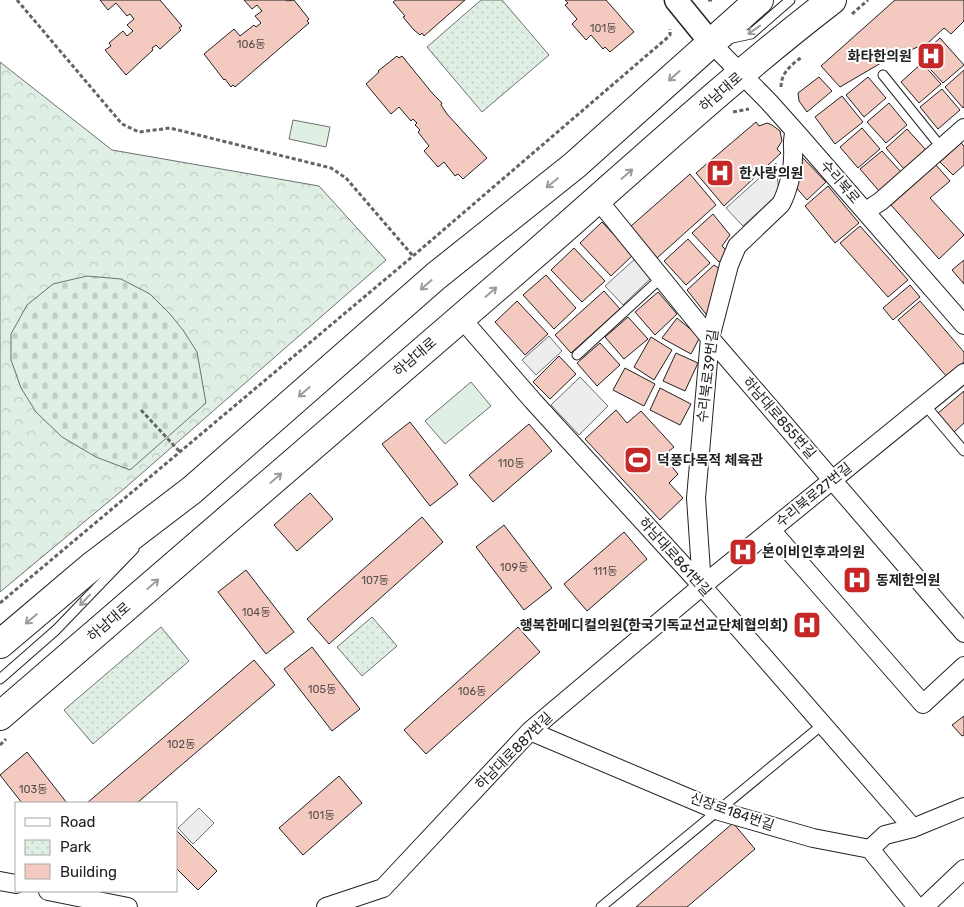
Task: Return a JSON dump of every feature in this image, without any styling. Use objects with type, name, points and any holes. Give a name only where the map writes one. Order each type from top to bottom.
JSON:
[{"type":"main road","points":[[0,644],[91,567],[192,490],[436,276],[575,164],[759,0]]},
{"type":"main road","name":"하남대로","points":[[0,716],[598,200],[741,74],[797,43],[839,9]]},
{"type":"street","points":[[676,0],[711,43]]},
{"type":"street","name":"수리북로","points":[[711,43],[795,131],[964,325]]},
{"type":"street","points":[[866,211],[881,201],[964,128]]},
{"type":"street","name":"수리북로39번길","points":[[702,586],[696,498],[710,338],[729,264],[737,246],[781,204],[784,197],[794,160],[792,138],[795,131]]},
{"type":"street","name":"하남대로855번길","points":[[598,200],[710,338],[964,633]]},
{"type":"street","name":"하남대로861번길","points":[[461,318],[533,401],[702,586],[913,828]]},
{"type":"street","name":"수리북로27번길","points":[[702,586],[964,374]]},
{"type":"street","points":[[771,530],[923,704],[964,666]]},
{"type":"street","name":"하남대로887번길","points":[[326,907],[383,888],[530,731],[702,586]]},
{"type":"street","name":"신장로184번길","points":[[530,731],[720,811],[813,838],[870,849]]},
{"type":"street","points":[[917,907],[870,849],[886,835],[913,828],[964,807]]},
{"type":"street","points":[[924,907],[964,869]]},
{"type":"street","points":[[0,881],[15,884]]},
{"type":"street","points":[[53,892],[128,907]]},
{"type":"lane","points":[[711,43],[751,34],[790,0]]},
{"type":"lane","points":[[797,43],[820,0]]},
{"type":"lane","points":[[883,75],[941,147]]},
{"type":"lane","points":[[577,355],[662,278]]},
{"type":"lane","points":[[925,405],[964,451]]},
{"type":"lane","points":[[0,679],[56,630],[192,490]]},
{"type":"lane","points":[[0,704],[76,650]]},
{"type":"lane","points":[[601,907],[720,811],[822,725]]},
{"type":"path","points":[[17,0],[122,124],[138,132],[170,128],[331,168],[346,178],[413,256]]},
{"type":"path","points":[[839,9],[868,0]]},
{"type":"path","points":[[0,603],[413,256],[667,38],[670,35],[670,29]]},
{"type":"path","points":[[782,92],[781,82],[797,43]]},
{"type":"path","points":[[142,410],[180,452]]},
{"type":"green space","points":[[481,0],[502,0],[549,55],[482,112],[427,47]]},
{"type":"green space","points":[[0,62],[112,150],[319,186],[386,260],[125,488],[0,592]]},
{"type":"green space","points":[[293,120],[330,127],[326,147],[289,139]]},
{"type":"green space","points":[[87,276],[121,279],[150,294],[183,330],[197,352],[206,403],[130,470],[96,457],[62,437],[36,412],[21,388],[11,360],[11,334],[27,305],[53,284]]},
{"type":"green space","points":[[471,382],[491,406],[445,444],[425,421]]},
{"type":"green space","points":[[372,617],[397,646],[362,676],[337,647]]},
{"type":"green space","points":[[161,627],[189,661],[93,744],[64,710]]},
{"type":"shaded area","points":[[776,163],[779,193],[743,226],[726,208]]},
{"type":"shaded area","points":[[636,258],[653,276],[623,305],[605,286]]},
{"type":"shaded area","points":[[549,336],[562,351],[536,375],[522,360]]},
{"type":"shaded area","points":[[580,377],[608,406],[579,435],[551,405]]},
{"type":"shaded area","points":[[199,808],[214,823],[193,844],[178,828]]},
{"type":"building","points":[[100,0],[160,0],[182,26],[179,28],[181,30],[160,49],[156,45],[152,48],[153,50],[126,75],[105,50],[111,46],[109,43],[123,31],[127,36],[133,31],[127,25],[134,19],[130,14],[127,16],[116,3],[108,10]]},
{"type":"building","points":[[244,0],[294,0],[309,19],[307,21],[309,23],[235,87],[233,85],[231,87],[204,54],[234,29],[240,36],[254,25],[256,27],[261,23],[255,16],[262,11],[257,5],[252,9]]},
{"type":"building","points":[[396,0],[465,0],[424,36],[413,29],[403,17],[405,16],[393,2]]},
{"type":"building","points":[[565,0],[606,0],[634,32],[610,52],[605,47],[603,49],[591,35],[586,40],[572,24],[577,19],[565,5],[568,3]]},
{"type":"building","points":[[895,0],[964,0],[964,21],[951,34],[944,28],[929,42],[881,63],[840,87],[821,66]]},
{"type":"building","points":[[940,38],[964,65],[943,83],[919,57]]},
{"type":"building","points":[[397,56],[399,58],[402,56],[442,103],[441,105],[447,114],[487,158],[463,179],[458,174],[455,176],[444,162],[438,167],[424,151],[429,146],[418,132],[420,130],[415,125],[417,123],[413,119],[411,121],[399,107],[391,114],[366,84],[378,71]]},
{"type":"building","points":[[922,63],[941,84],[919,103],[901,82]]},
{"type":"building","points":[[964,70],[964,107],[963,108],[945,87]]},
{"type":"building","points":[[819,77],[832,91],[807,112],[799,101],[798,93]]},
{"type":"building","points":[[868,77],[886,98],[864,117],[846,95]]},
{"type":"building","points":[[942,89],[960,110],[938,129],[920,107]]},
{"type":"building","points":[[842,96],[863,122],[835,144],[815,117]]},
{"type":"building","points":[[889,103],[907,125],[886,143],[867,122]]},
{"type":"building","points":[[756,122],[759,126],[767,123],[780,131],[782,141],[777,149],[781,153],[724,206],[696,173]]},
{"type":"building","points":[[862,128],[880,149],[858,168],[840,147]]},
{"type":"building","points":[[907,129],[926,150],[904,169],[886,148]]},
{"type":"building","points":[[961,143],[964,146],[964,165],[953,175],[940,162]]},
{"type":"building","points":[[882,151],[901,172],[879,191],[860,169]]},
{"type":"building","points":[[802,157],[826,182],[807,200],[794,185],[798,161]]},
{"type":"building","points":[[936,165],[950,181],[930,198],[964,235],[939,259],[891,205]]},
{"type":"building","points":[[690,174],[716,205],[657,258],[630,227]]},
{"type":"building","points":[[828,186],[859,223],[835,243],[805,206]]},
{"type":"building","points":[[713,214],[730,235],[722,246],[729,253],[719,262],[692,233]]},
{"type":"building","points":[[602,222],[633,255],[611,276],[580,243]]},
{"type":"building","points":[[860,226],[908,280],[888,297],[840,243]]},
{"type":"building","points":[[688,239],[710,263],[686,285],[664,261]]},
{"type":"building","points":[[574,248],[605,281],[582,302],[551,270]]},
{"type":"building","points":[[964,260],[964,284],[952,270]]},
{"type":"building","points":[[714,265],[720,269],[709,318],[687,290]]},
{"type":"building","points":[[546,275],[576,308],[554,329],[523,295]]},
{"type":"building","points":[[910,285],[920,297],[893,320],[883,308]]},
{"type":"building","points":[[604,291],[620,309],[571,353],[555,335]]},
{"type":"building","points":[[658,292],[677,314],[655,335],[635,312]]},
{"type":"building","points":[[517,301],[548,334],[525,355],[495,322]]},
{"type":"building","points":[[920,301],[964,352],[964,362],[947,377],[898,320]]},
{"type":"building","points":[[628,317],[648,339],[624,359],[605,337]]},
{"type":"building","points":[[677,318],[700,337],[691,354],[662,338]]},
{"type":"building","points":[[651,337],[672,350],[654,380],[634,367]]},
{"type":"building","points":[[600,343],[620,365],[597,386],[577,363]]},
{"type":"building","points":[[676,353],[698,363],[685,391],[663,381]]},
{"type":"building","points":[[559,356],[576,374],[550,399],[533,382]]},
{"type":"building","points":[[625,368],[655,384],[644,406],[613,390]]},
{"type":"building","points":[[660,388],[691,404],[680,425],[650,410]]},
{"type":"building","points":[[964,391],[964,423],[953,433],[937,414]]},
{"type":"building","name":"덕풍다목적 체육관","points":[[616,410],[627,423],[641,411],[674,447],[668,452],[673,468],[678,474],[669,483],[683,498],[660,520],[585,439]]},
{"type":"building","points":[[410,422],[458,484],[430,506],[382,444]]},
{"type":"building","points":[[529,424],[552,451],[493,502],[469,475]]},
{"type":"building","points":[[310,493],[333,519],[297,551],[274,525]]},
{"type":"building","points":[[422,517],[443,542],[329,644],[307,619]]},
{"type":"building","points":[[504,525],[552,588],[524,610],[476,547]]},
{"type":"building","points":[[624,532],[647,559],[587,611],[564,584]]},
{"type":"building","points":[[246,570],[294,632],[266,654],[218,592]]},
{"type":"building","points":[[518,627],[540,652],[426,754],[404,730]]},
{"type":"building","points":[[312,647],[360,709],[332,731],[284,669]]},
{"type":"building","points":[[254,660],[275,685],[138,802],[88,802]]},
{"type":"building","points":[[964,716],[964,735],[962,736],[952,725]]},
{"type":"building","points":[[27,752],[66,802],[21,802],[0,775]]},
{"type":"building","points":[[339,776],[362,803],[303,855],[279,828]]},
{"type":"building","points":[[733,823],[755,849],[687,907],[636,907]]},
{"type":"building","points":[[178,832],[217,871],[198,890],[178,870]]},
{"type":"place","name":"화타한의원","points":[[931,56]]},
{"type":"place","name":"한사랑의원","points":[[720,173]]},
{"type":"place","name":"덕풍다목적 체육관","points":[[638,460]]},
{"type":"place","name":"본이비인후과의원","points":[[743,552]]},
{"type":"place","name":"동제한의원","points":[[857,580]]},
{"type":"place","name":"행복한메디컬의원(한국기독교선교단체협의회)","points":[[807,625]]}]
